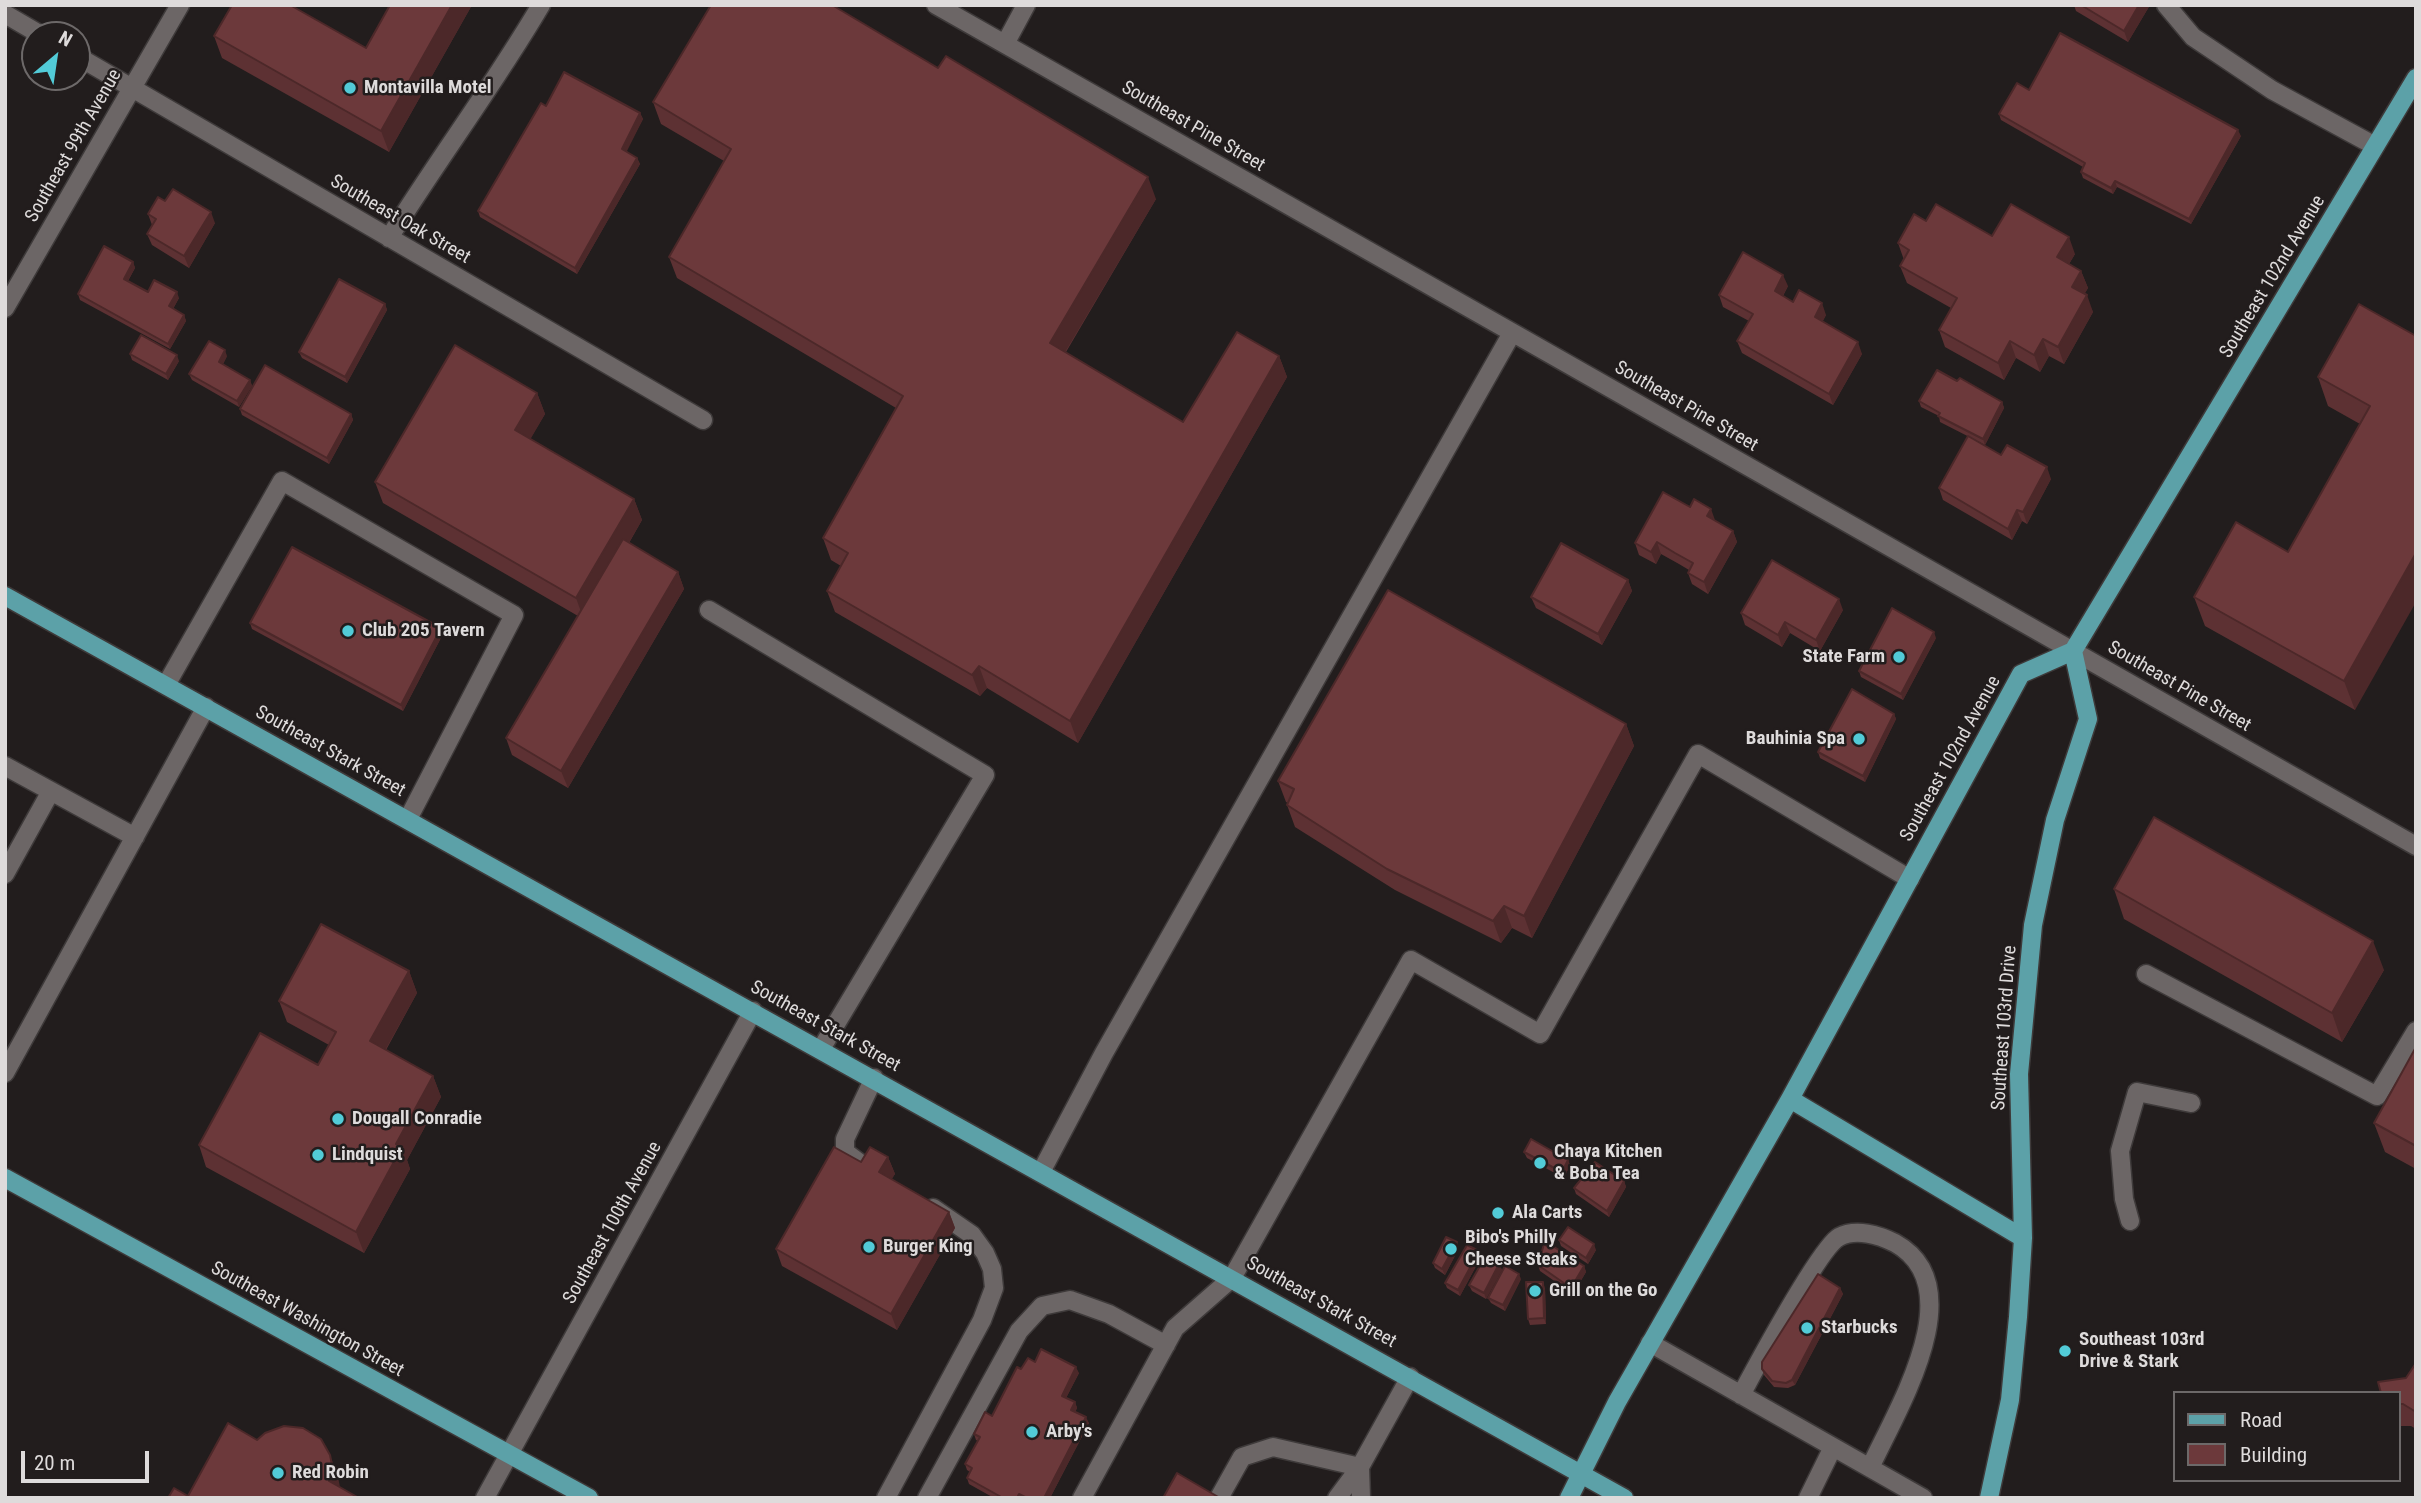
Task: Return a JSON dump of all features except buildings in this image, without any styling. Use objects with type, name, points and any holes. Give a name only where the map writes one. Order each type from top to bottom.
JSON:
[{"type":"main road","name":"Southeast 102nd Avenue","points":[[1569,1498],[1650,1343],[1790,1099],[2021,674],[2073,651],[2416,78]]},
{"type":"main road","name":"Southeast Stark Street","points":[[5,596],[1624,1498]]},
{"type":"main road","name":"Southeast 103rd Drive","points":[[1989,1498],[2010,1399],[2023,1238],[2019,1074],[2033,925],[2054,820],[2088,719],[2073,651]]},
{"type":"main road","points":[[1790,1099],[2023,1238]]},
{"type":"main road","name":"Southeast Washington Street","points":[[5,1178],[589,1498]]},
{"type":"street","name":"Southeast 99th Avenue","points":[[5,308],[180,5]]},
{"type":"street","points":[[389,238],[430,171],[512,55],[541,5]]},
{"type":"street","name":"Southeast Pine Street","points":[[936,5],[2416,846]]},
{"type":"street","points":[[1004,44],[1027,5]]},
{"type":"street","points":[[2166,5],[2193,37],[2261,83],[2375,146]]},
{"type":"street","points":[[5,14],[21,23]]},
{"type":"street","name":"Southeast Oak Street","points":[[91,64],[702,420]]},
{"type":"street","points":[[1041,1172],[1104,1053],[1512,332]]},
{"type":"street","points":[[166,685],[282,481],[514,615],[408,819]]},
{"type":"street","points":[[709,610],[985,775],[821,1049]]},
{"type":"street","points":[[5,1073],[206,708]]},
{"type":"street","points":[[1082,1498],[1175,1328],[1232,1278],[1410,960],[1540,1034],[1698,754],[1910,879]]},
{"type":"street","points":[[5,766],[135,837]]},
{"type":"street","points":[[5,874],[51,791]]},
{"type":"street","points":[[2146,974],[2377,1096],[2416,1031]]},
{"type":"street","name":"Southeast 100th Avenue","points":[[485,1498],[753,1012]]},
{"type":"street","points":[[871,1172],[845,1152],[845,1139],[874,1078]]},
{"type":"street","points":[[2130,1221],[2124,1199],[2120,1151],[2137,1092],[2191,1103]]},
{"type":"street","points":[[886,1498],[982,1320],[994,1288],[992,1269],[972,1235],[922,1201]]},
{"type":"street","points":[[1741,1395],[1819,1259],[1838,1237],[1858,1233],[1881,1236],[1900,1246],[1918,1263],[1927,1282],[1930,1310],[1921,1357],[1870,1468]]},
{"type":"street","points":[[927,1498],[1019,1331],[1042,1306],[1070,1300],[1109,1314],[1166,1345]]},
{"type":"street","points":[[1650,1343],[1923,1498]]},
{"type":"street","points":[[1337,1498],[1360,1467],[1410,1377]]},
{"type":"street","points":[[1219,1498],[1242,1457],[1273,1447],[1360,1467]]},
{"type":"street","points":[[1808,1498],[1833,1447]]},
{"type":"street","points":[[1360,1467],[1361,1498]]},
{"type":"place","name":"Montavilla Motel","points":[[350,88]]},
{"type":"place","name":"Club 205 Tavern","points":[[348,631]]},
{"type":"place","name":"State Farm","points":[[1899,657]]},
{"type":"place","name":"Bauhinia Spa","points":[[1859,739]]},
{"type":"place","name":"Dougall Conradie","points":[[338,1119]]},
{"type":"place","name":"Lindquist","points":[[318,1155]]},
{"type":"place","name":"Chaya Kitchen & Boba Tea","points":[[1540,1163]]},
{"type":"place","name":"Ala Carts","points":[[1498,1213]]},
{"type":"place","name":"Burger King","points":[[869,1247]]},
{"type":"place","name":"Bibo's Philly Cheese Steaks","points":[[1451,1249]]},
{"type":"place","name":"Grill on the Go","points":[[1535,1291]]},
{"type":"place","name":"Starbucks","points":[[1807,1328]]},
{"type":"place","name":"Southeast 103rd Drive & Stark","points":[[2065,1351]]},
{"type":"place","name":"Arby's","points":[[1032,1432]]},
{"type":"place","name":"Red Robin","points":[[278,1473]]}]
